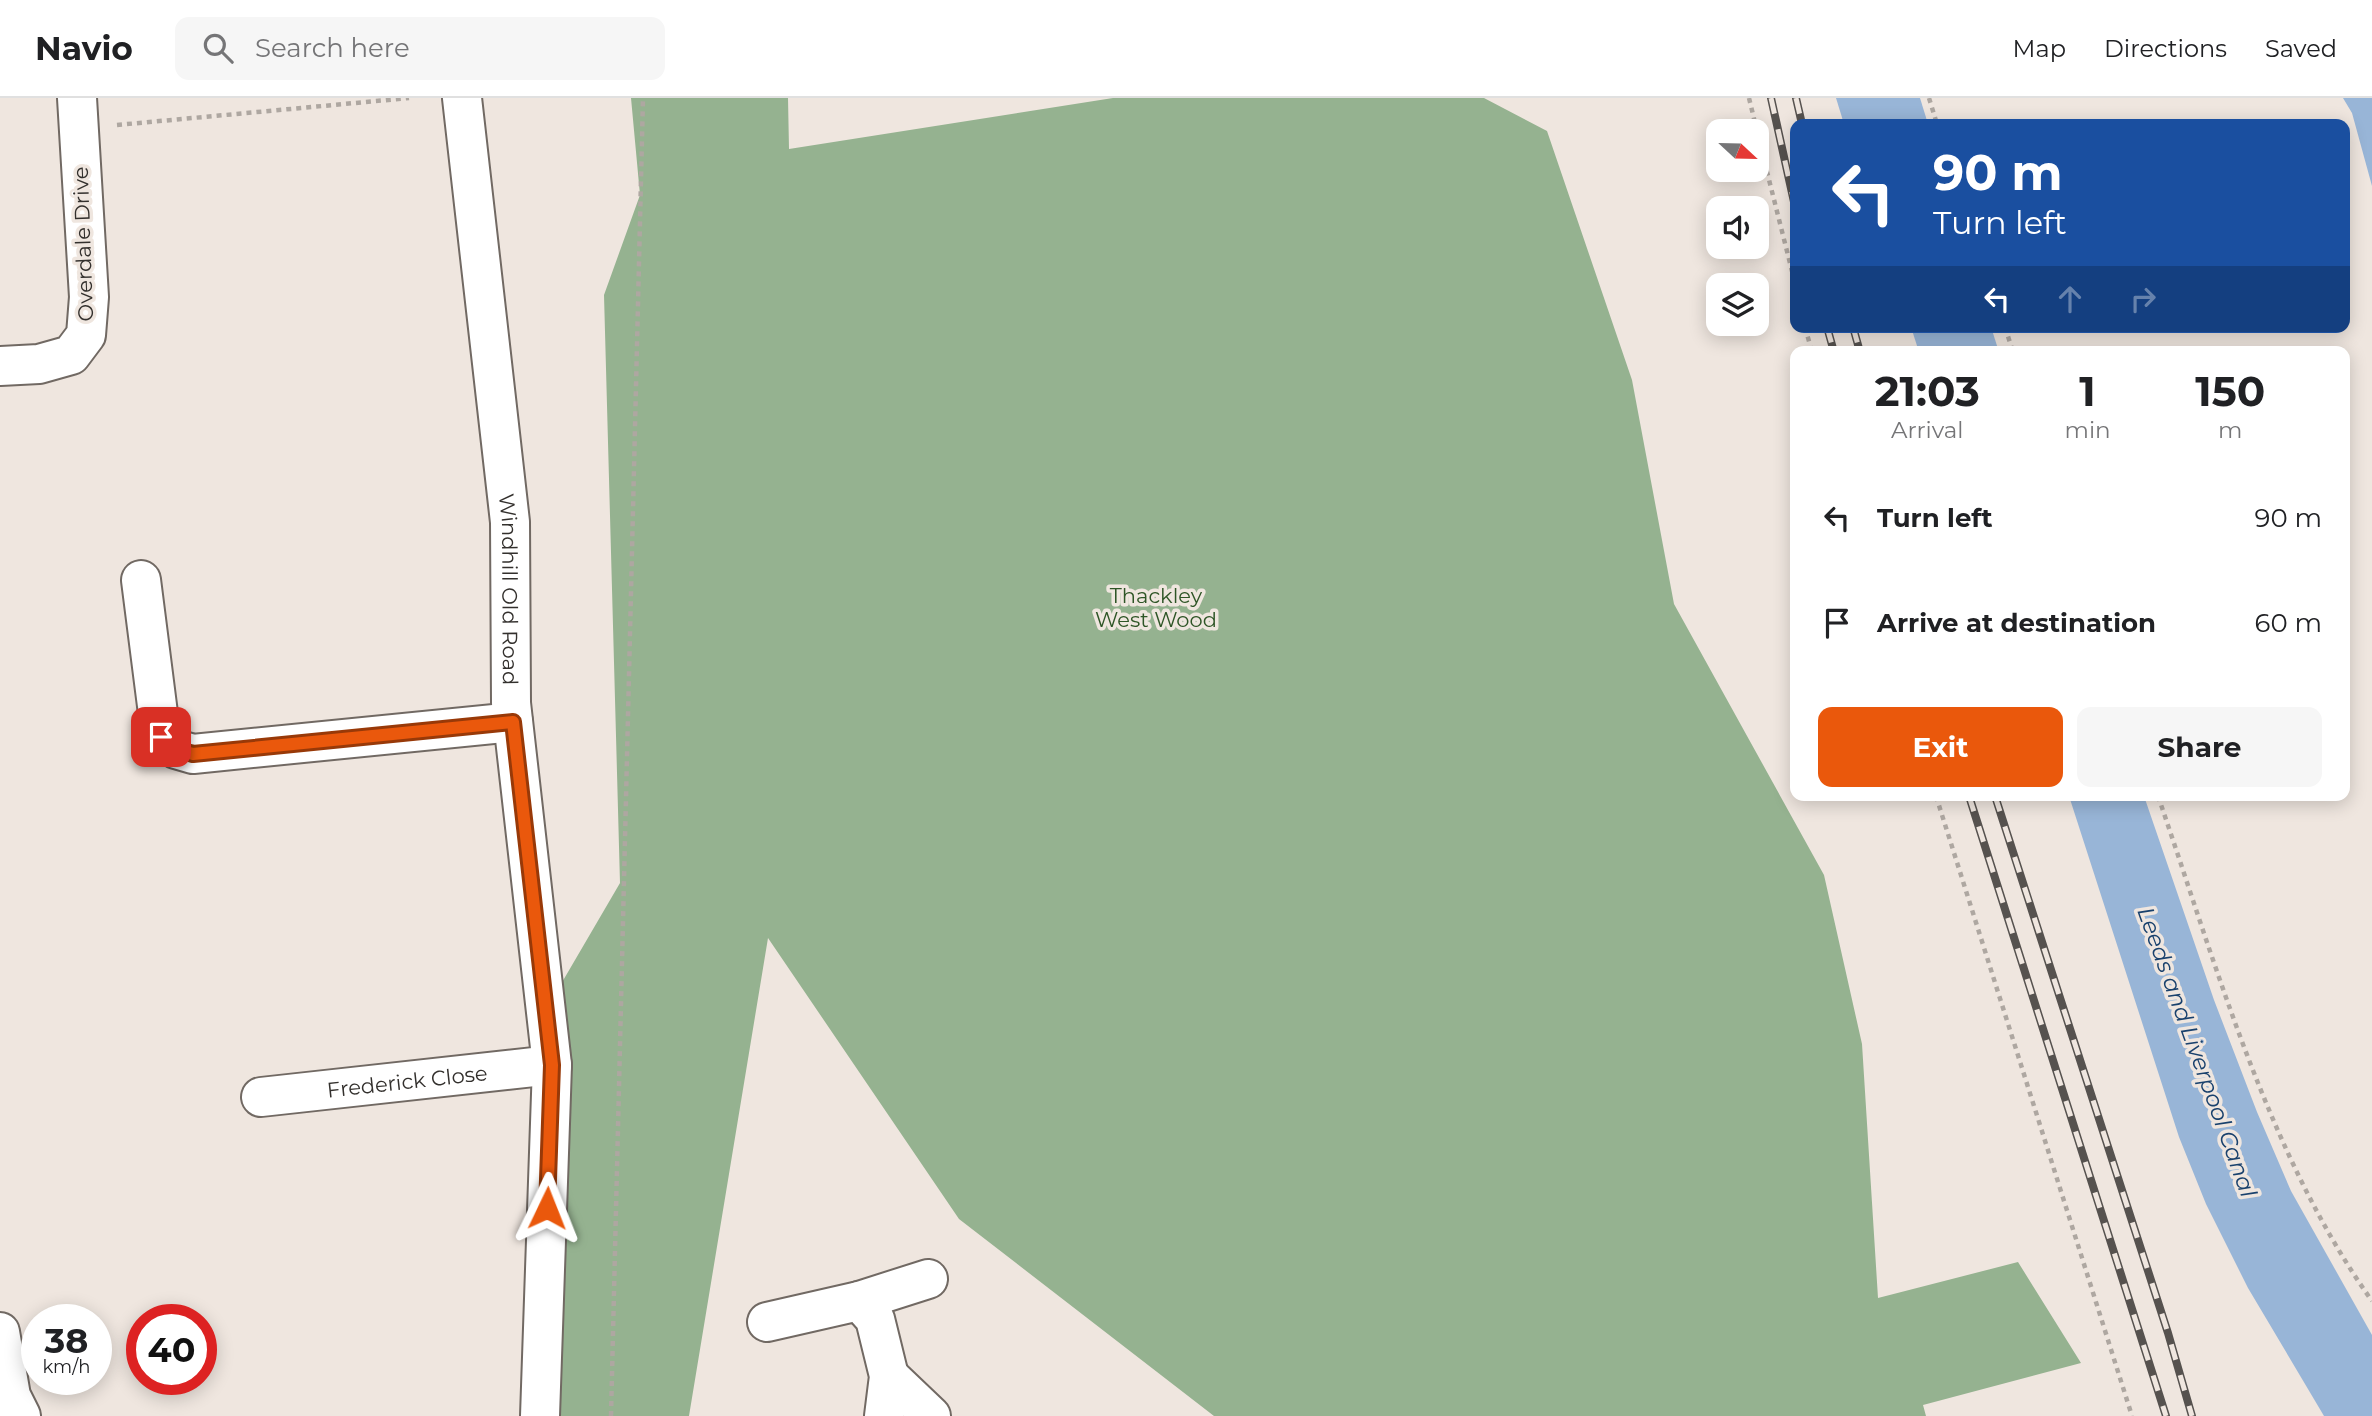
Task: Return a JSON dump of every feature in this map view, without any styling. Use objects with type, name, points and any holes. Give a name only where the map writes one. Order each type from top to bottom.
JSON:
[{"type":"street","name":"Windhill Old Road","points":[[462,98],[510,523],[513,722],[552,1065],[540,1416]]},
{"type":"street","name":"Overdale Drive","points":[[0,366],[38,364],[71,355],[86,335],[89,297],[78,113]]},
{"type":"street","points":[[141,579],[161,737],[176,749],[193,754],[513,722]]},
{"type":"street","name":"Frederick Close","points":[[261,1097],[552,1065]]},
{"type":"street","points":[[767,1322],[859,1301],[929,1279]]},
{"type":"street","points":[[859,1301],[875,1319],[889,1376],[884,1416]]},
{"type":"street","points":[[0,1332],[10,1396],[21,1416]]},
{"type":"street","points":[[889,1376],[932,1416]]},
{"type":"path","points":[[78,113],[409,98]]},
{"type":"path","points":[[611,1416],[643,98]]},
{"type":"path","points":[[1749,98],[1754,119]]},
{"type":"path","points":[[1929,98],[1935,119]]},
{"type":"path","points":[[1769,179],[1790,263]]},
{"type":"path","points":[[1938,801],[2132,1416]]},
{"type":"path","points":[[2160,801],[2246,1048],[2291,1163],[2372,1301]]},
{"type":"green space","name":"Thackley West Wood","points":[[631,98],[788,98],[789,149],[1113,98],[1484,98],[1547,131],[1632,380],[1674,604],[1824,875],[1862,1044],[1878,1298],[2018,1262],[2081,1363],[1923,1405],[1926,1416],[1214,1416],[959,1219],[768,938],[689,1416],[557,1416],[561,984],[620,883],[604,295],[640,195]]},
{"type":"water","points":[[1836,98],[1920,98],[1926,119],[1842,119]]},
{"type":"water","points":[[2343,98],[2372,98],[2372,186],[2352,113]]},
{"type":"water","points":[[1913,333],[1993,333],[1997,346],[1917,346]]},
{"type":"water","name":"Leeds and Liverpool Canal","points":[[2071,801],[2146,801],[2214,1000],[2257,1112],[2291,1191],[2372,1335],[2372,1416],[2324,1416],[2248,1288],[2206,1204],[2179,1137]]},
{"type":"railway","points":[[1771,98],[1790,184]]},
{"type":"railway","points":[[1796,98],[1801,119]]},
{"type":"railway","points":[[1829,333],[1832,346]]},
{"type":"railway","points":[[1855,333],[1858,346]]},
{"type":"railway","points":[[1971,801],[2166,1416]]},
{"type":"railway","points":[[1997,801],[2168,1333],[2192,1416]]},
{"type":"route","points":[[161,737],[176,749],[193,754],[513,722],[552,1065],[547,1208]]}]
